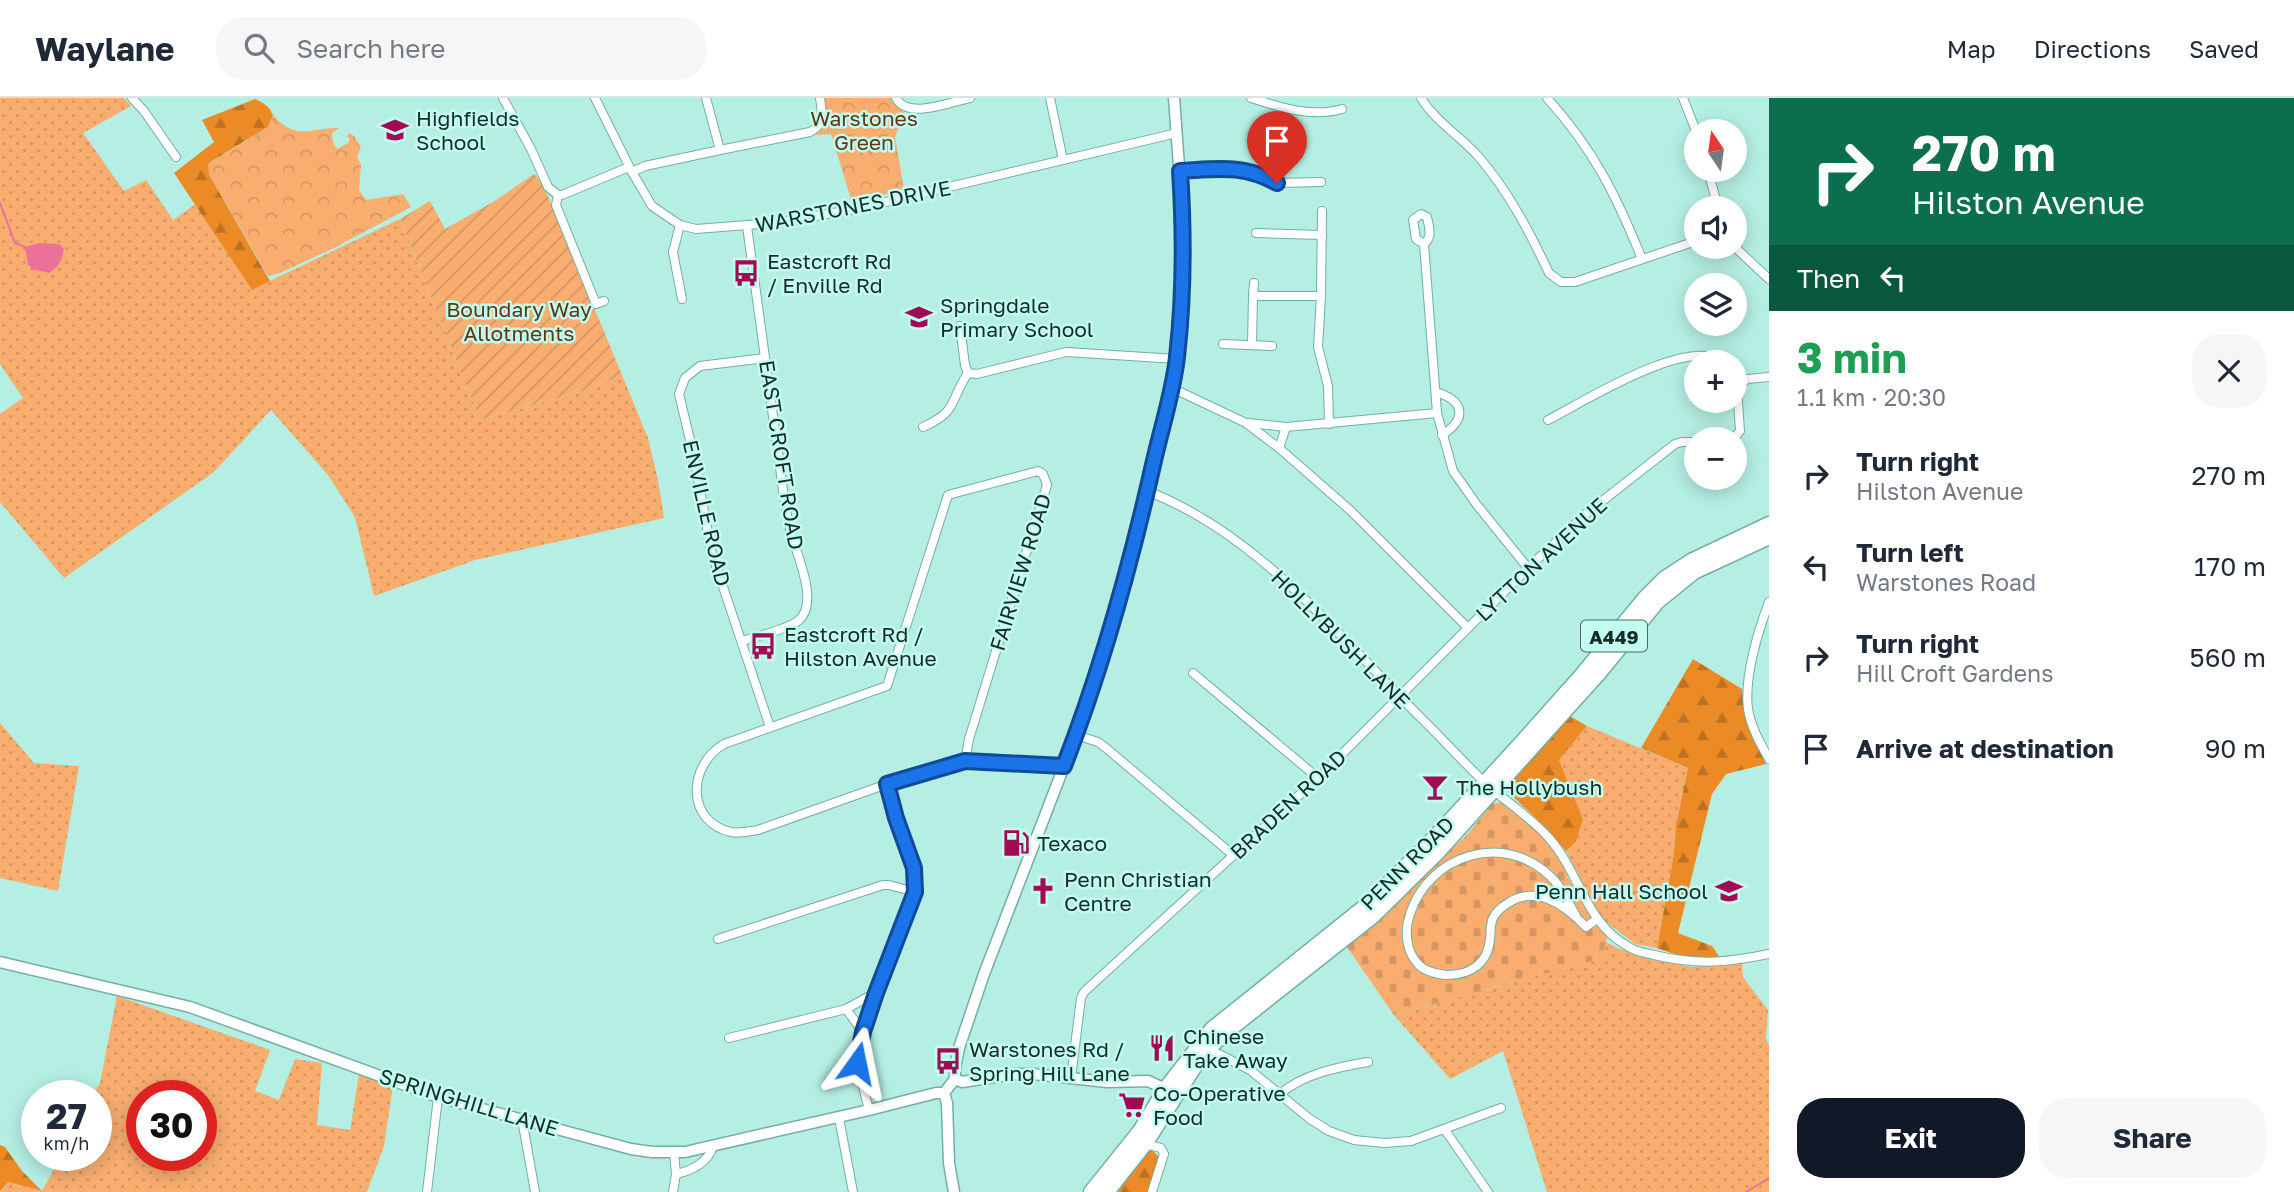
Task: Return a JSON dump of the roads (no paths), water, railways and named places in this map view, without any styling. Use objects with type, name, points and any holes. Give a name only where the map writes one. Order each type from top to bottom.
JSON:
[{"type":"highway","name":"PENN ROAD","points":[[1172,1092],[1225,1033],[1373,916],[1437,853],[1645,598],[1665,578],[1691,561],[1769,524]]},
{"type":"highway","name":"PENN ROAD","points":[[1107,1192],[1212,1029],[1368,904],[1490,786],[1599,673],[1657,602],[1675,586],[1694,572],[1769,537]]},
{"type":"highway","name":"PENN ROAD","points":[[1091,1192],[1139,1142]]},
{"type":"street","points":[[132,98],[176,157]]},
{"type":"street","points":[[503,98],[548,187],[558,195],[630,169],[810,132],[821,125],[823,120],[820,98]]},
{"type":"street","name":"WARSTONES DRIVE","points":[[595,98],[630,169],[652,205],[680,225],[706,230],[793,221],[856,209],[1177,133]]},
{"type":"street","points":[[706,98],[720,150]]},
{"type":"street","points":[[896,98],[905,108],[919,109],[970,98]]},
{"type":"street","points":[[1050,98],[1063,160]]},
{"type":"street","points":[[954,1192],[944,1093],[955,1079],[960,1048],[984,974],[1076,735],[1112,627],[1172,388],[1177,359],[1182,277],[1180,171],[1174,98]]},
{"type":"street","points":[[1420,98],[1467,144],[1504,189],[1553,277],[1561,282],[1575,282],[1684,245]]},
{"type":"street","points":[[1547,98],[1600,166],[1642,259]]},
{"type":"street","points":[[1683,98],[1691,119]]},
{"type":"street","points":[[1255,99],[1279,108],[1330,113],[1342,108]]},
{"type":"street","points":[[1180,171],[1243,169],[1260,173],[1277,183],[1321,182]]},
{"type":"street","points":[[558,195],[555,205],[596,304],[604,301]]},
{"type":"street","points":[[1322,211],[1318,347],[1328,386],[1329,424]]},
{"type":"street","points":[[680,225],[673,252],[682,299]]},
{"type":"street","name":"EAST CROFT ROAD","points":[[742,641],[800,619],[808,600],[806,582],[789,528],[747,226]]},
{"type":"street","points":[[1255,233],[1322,235]]},
{"type":"street","points":[[1424,244],[1437,413],[1452,471],[1528,568]]},
{"type":"street","points":[[1747,259],[1769,279]]},
{"type":"street","points":[[1252,345],[1254,283]]},
{"type":"street","points":[[1253,296],[1321,296]]},
{"type":"street","points":[[960,326],[968,373]]},
{"type":"street","points":[[1223,344],[1272,346]]},
{"type":"street","points":[[968,373],[976,374],[1066,352],[1177,359]]},
{"type":"street","name":"ENVILLE ROAD","points":[[765,358],[700,366],[685,378],[679,394],[695,461],[711,551],[770,727]]},
{"type":"street","points":[[1548,420],[1656,366],[1684,358]]},
{"type":"street","points":[[923,427],[939,420],[951,409],[957,389],[968,373]]},
{"type":"street","points":[[1747,379],[1769,377]]},
{"type":"street","points":[[1172,388],[1246,423],[1279,448],[1352,511],[1468,628]]},
{"type":"street","points":[[1436,393],[1449,396],[1460,411],[1457,423],[1441,435]]},
{"type":"street","points":[[934,411],[939,420]]},
{"type":"street","points":[[1246,423],[1286,427],[1437,413]]},
{"type":"street","points":[[1279,448],[1286,427]]},
{"type":"street","name":"LYTTON AVENUE","points":[[1399,696],[1587,513],[1662,452],[1684,442]]},
{"type":"street","name":"FAIRVIEW ROAD","points":[[770,727],[883,688],[890,682],[948,495],[1038,471],[1047,485],[969,738],[965,761]]},
{"type":"street","name":"HOLLYBUSH LANE","points":[[1147,491],[1174,503],[1210,525],[1283,578],[1490,786],[1547,836],[1562,853],[1585,901],[1597,919],[1621,943],[1632,949],[1691,963],[1720,962],[1769,954]]},
{"type":"street","points":[[1769,602],[1750,668],[1748,695],[1752,723],[1769,759]]},
{"type":"street","points":[[1193,673],[1318,778]]},
{"type":"street","name":"BRADEN ROAD","points":[[1071,1078],[1084,992],[1318,778],[1399,696]]},
{"type":"street","points":[[770,727],[724,744],[714,750],[702,764],[697,780],[697,797],[712,823],[732,832],[758,830],[887,784],[965,761],[1064,766]]},
{"type":"street","points":[[1076,735],[1106,748],[1233,855]]},
{"type":"street","points":[[869,1110],[857,1063],[863,1032],[915,892],[914,868],[887,784]]},
{"type":"street","points":[[1576,916],[1559,886],[1541,868],[1517,855],[1482,853],[1449,864],[1434,874],[1424,885],[1412,907],[1406,936],[1410,953],[1423,969],[1440,974],[1461,974],[1478,966],[1484,959],[1489,949],[1493,917],[1503,906],[1517,898],[1532,896],[1557,902],[1586,927],[1597,919]]},
{"type":"street","points":[[718,939],[883,885],[915,892]]},
{"type":"street","name":"SPRINGHILL LANE","points":[[0,962],[190,1007],[438,1097],[631,1149],[674,1153],[944,1093]]},
{"type":"street","points":[[729,1038],[846,1009],[876,993]]},
{"type":"street","points":[[846,1009],[863,1032]]},
{"type":"street","points":[[1209,1049],[1250,1070],[1300,1113],[1329,1131],[1354,1140],[1397,1143],[1412,1141],[1500,1108]]},
{"type":"street","points":[[1279,1095],[1291,1085],[1305,1079],[1368,1062]]},
{"type":"street","points":[[955,1079],[962,1082],[1014,1074],[1107,1082],[1142,1080],[1156,1083],[1172,1092]]},
{"type":"street","points":[[427,1192],[438,1097]]},
{"type":"street","points":[[839,1118],[853,1192]]},
{"type":"street","points":[[522,1119],[535,1192]]},
{"type":"street","points":[[1445,1130],[1488,1192]]},
{"type":"street","points":[[1139,1142],[1161,1148],[1164,1154],[1152,1192]]},
{"type":"street","points":[[676,1174],[701,1163],[710,1156],[713,1146]]},
{"type":"street","points":[[673,1192],[676,1174],[674,1153]]},
{"type":"waterway","points":[[0,203],[15,243],[25,247]]},
{"type":"waterway","points":[[1746,1192],[1769,1178]]},
{"type":"place","name":"Highfields School","points":[[395,130]]},
{"type":"place","name":"Eastcroft Rd / Enville Rd","points":[[746,273]]},
{"type":"place","name":"Springdale Primary School","points":[[919,317]]},
{"type":"place","name":"Eastcroft Rd / Hilston Avenue","points":[[763,646]]},
{"type":"place","name":"The Hollybush","points":[[1435,787]]},
{"type":"place","name":"Texaco","points":[[1016,843]]},
{"type":"place","name":"Penn Christian Centre","points":[[1043,891]]},
{"type":"place","name":"Penn Hall School","points":[[1729,891]]},
{"type":"place","name":"Chinese Take Away","points":[[1162,1048]]},
{"type":"place","name":"Warstones Rd / Spring Hill Lane","points":[[948,1061]]},
{"type":"place","name":"Co-Operative Food","points":[[1132,1105]]},
{"type":"park label","name":"Warstones Green","points":[[864,130]]},
{"type":"park label","name":"Boundary Way Allotments","points":[[519,321]]}]
